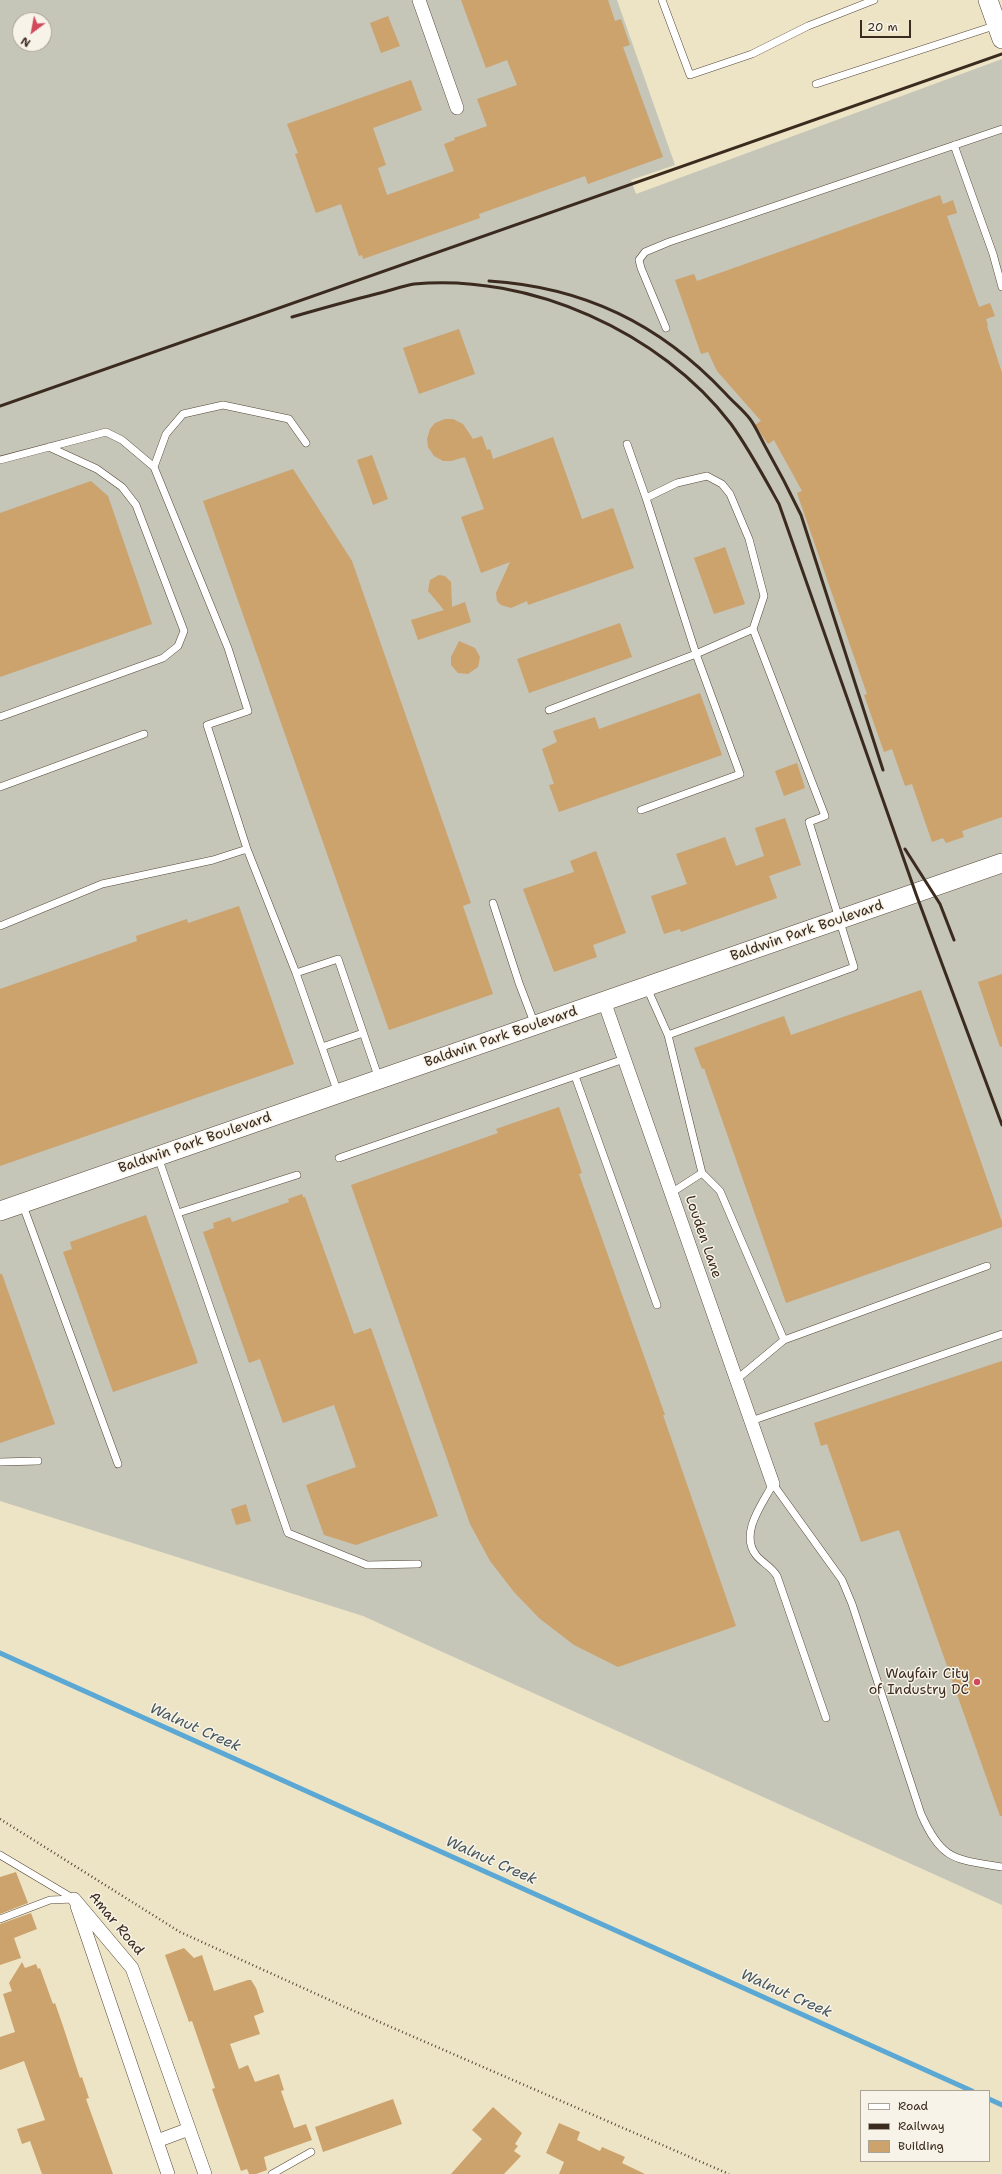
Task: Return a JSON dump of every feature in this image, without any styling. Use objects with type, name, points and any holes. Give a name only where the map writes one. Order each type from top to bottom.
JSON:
[{"type":"main road","points":[[988,0],[999,32]]},
{"type":"main road","name":"Baldwin Park Boulevard","points":[[0,1211],[1002,863]]},
{"type":"street","points":[[419,0],[457,108]]},
{"type":"street","name":"Louden Lane","points":[[604,1001],[772,1484]]},
{"type":"street","name":"Amar Road","points":[[74,1899],[132,1968],[205,2174]]},
{"type":"street","name":"Amar Road","points":[[74,1899],[168,2174]]},
{"type":"street","points":[[157,2141],[189,2129]]},
{"type":"lane","points":[[662,0],[690,75],[752,54],[808,26],[874,0]]},
{"type":"lane","points":[[816,84],[999,32]]},
{"type":"lane","points":[[666,328],[640,268],[639,260],[645,252],[669,242],[1002,129]]},
{"type":"lane","points":[[954,145],[993,254],[1002,287]]},
{"type":"lane","points":[[154,467],[166,434],[183,414],[223,405],[289,419],[306,443]]},
{"type":"lane","points":[[0,460],[106,432],[122,440],[154,467],[228,648],[248,711],[208,725],[247,849],[296,973],[338,1093]]},
{"type":"lane","points":[[627,444],[696,654],[740,774],[641,810]]},
{"type":"lane","points":[[0,717],[164,658],[178,646],[184,631],[136,505],[122,487],[97,469],[49,446]]},
{"type":"lane","points":[[646,498],[678,483],[707,476],[722,484],[730,494],[749,539],[764,596],[754,629],[825,816],[809,822],[841,920],[854,967],[668,1035]]},
{"type":"lane","points":[[549,710],[696,654],[754,629]]},
{"type":"lane","points":[[0,787],[144,734]]},
{"type":"lane","points":[[0,926],[102,884],[213,860],[247,849]]},
{"type":"lane","points":[[493,903],[519,983],[535,1025]]},
{"type":"lane","points":[[296,973],[338,959],[379,1079]]},
{"type":"lane","points":[[647,986],[668,1035],[702,1173],[720,1191],[784,1340]]},
{"type":"lane","points":[[322,1047],[363,1033]]},
{"type":"lane","points":[[339,1158],[624,1059]]},
{"type":"lane","points":[[575,1076],[657,1305]]},
{"type":"lane","points":[[158,1156],[288,1533],[367,1565],[418,1564]]},
{"type":"lane","points":[[671,1193],[702,1173]]},
{"type":"lane","points":[[178,1213],[297,1175]]},
{"type":"lane","points":[[22,1203],[118,1464]]},
{"type":"lane","points":[[736,1380],[784,1340],[987,1266]]},
{"type":"lane","points":[[751,1421],[1002,1334]]},
{"type":"lane","points":[[0,1462],[38,1461]]},
{"type":"lane","points":[[826,1718],[777,1576],[769,1565],[756,1555],[750,1540],[752,1525],[772,1484],[842,1580],[852,1604],[921,1814],[933,1840],[945,1852],[955,1857],[1002,1867]]},
{"type":"lane","points":[[0,1855],[74,1899]]},
{"type":"lane","points":[[0,1919],[50,1900],[74,1899]]},
{"type":"lane","points":[[272,2174],[310,2152]]},
{"type":"path","points":[[0,1819],[180,1932],[345,2008],[729,2174]]},
{"type":"shaded area","points":[[0,0],[617,0],[675,165],[631,180],[636,194],[1002,59],[1002,1905],[363,1616],[0,1501]]},
{"type":"building","points":[[461,0],[608,0],[615,21],[621,19],[630,45],[623,47],[663,157],[588,184],[585,176],[479,214],[480,218],[363,259],[362,255],[359,256],[341,204],[316,213],[295,154],[298,153],[287,124],[411,80],[422,110],[373,128],[386,165],[378,168],[387,195],[454,171],[444,144],[455,140],[454,138],[487,126],[477,99],[517,85],[507,60],[486,68]]},
{"type":"building","points":[[388,16],[400,46],[381,53],[370,23]]},
{"type":"building","points":[[940,195],[943,204],[953,200],[957,213],[947,216],[979,307],[990,303],[995,316],[986,319],[1002,373],[1002,817],[962,831],[964,837],[946,843],[943,838],[932,842],[912,784],[905,786],[892,749],[884,752],[864,695],[867,694],[797,493],[802,491],[774,440],[768,444],[755,425],[761,421],[717,371],[708,352],[701,354],[675,280],[694,274],[697,281]]},
{"type":"building","points":[[459,329],[475,374],[419,394],[403,348]]},
{"type":"building","points":[[445,419],[453,419],[463,424],[473,439],[482,436],[487,450],[490,449],[493,459],[553,437],[582,519],[613,508],[634,568],[528,605],[527,601],[511,608],[501,605],[497,601],[496,593],[510,562],[481,573],[461,517],[484,509],[465,457],[451,461],[443,461],[434,456],[428,447],[427,439],[430,429],[435,423]]},
{"type":"building","points":[[372,455],[388,499],[373,505],[357,460]]},
{"type":"building","points":[[293,469],[352,561],[471,903],[463,906],[493,994],[389,1030],[203,501]]},
{"type":"building","points":[[91,481],[108,496],[152,624],[0,677],[0,513]]},
{"type":"building","points":[[725,547],[745,604],[714,614],[694,558]]},
{"type":"building","points":[[439,575],[445,576],[451,582],[452,607],[465,602],[471,622],[418,640],[411,620],[444,610],[428,591],[430,580]]},
{"type":"building","points":[[620,623],[632,657],[529,693],[517,659]]},
{"type":"building","points":[[459,641],[475,648],[480,657],[478,667],[468,674],[458,673],[451,665],[451,657]]},
{"type":"building","points":[[700,693],[722,755],[559,812],[549,785],[554,784],[542,749],[557,742],[553,731],[595,717],[599,729]]},
{"type":"building","points":[[797,763],[805,788],[784,796],[775,771]]},
{"type":"building","points":[[785,818],[801,865],[769,876],[777,898],[681,932],[680,929],[664,934],[651,896],[687,884],[676,854],[725,837],[736,866],[764,856],[755,828]]},
{"type":"building","points":[[596,851],[626,933],[593,945],[597,957],[554,972],[523,889],[574,872],[570,861]]},
{"type":"building","points":[[239,906],[294,1064],[0,1166],[0,989],[137,941],[136,936],[187,919],[188,923]]},
{"type":"building","points":[[1002,974],[1002,1046],[1000,1047],[978,982]]},
{"type":"building","points":[[921,990],[1002,1222],[1002,1227],[786,1303],[704,1068],[702,1069],[694,1048],[784,1016],[791,1035]]},
{"type":"building","points":[[559,1107],[582,1173],[579,1174],[665,1415],[663,1415],[736,1626],[618,1667],[574,1645],[539,1618],[514,1592],[490,1561],[470,1524],[351,1185],[498,1133],[496,1129]]},
{"type":"building","points":[[302,1194],[303,1197],[305,1197],[354,1334],[371,1328],[438,1516],[356,1545],[324,1535],[306,1485],[356,1467],[334,1405],[283,1423],[260,1359],[249,1363],[203,1232],[214,1228],[213,1223],[230,1217],[232,1222],[289,1202],[288,1199]]},
{"type":"building","points":[[146,1215],[198,1363],[113,1392],[63,1252],[72,1249],[70,1242]]},
{"type":"building","points":[[0,1274],[2,1274],[55,1424],[0,1443]]},
{"type":"building","name":"Wayfair City of Industry DC","points":[[1002,1361],[1002,1816],[1000,1816],[899,1530],[861,1542],[827,1444],[821,1446],[814,1423]]},
{"type":"building","points":[[246,1504],[251,1521],[236,1525],[231,1509]]},
{"type":"building","points":[[16,1872],[28,1903],[0,1914],[0,1877]]},
{"type":"building","points":[[31,1913],[37,1929],[14,1938],[21,1958],[0,1965],[0,1924]]},
{"type":"building","points":[[184,1948],[194,1958],[202,1955],[214,1991],[251,1980],[256,1988],[264,2012],[254,2016],[260,2034],[230,2044],[239,2069],[248,2065],[255,2082],[279,2074],[284,2090],[281,2091],[294,2128],[306,2124],[312,2140],[264,2157],[267,2170],[256,2174],[249,2174],[247,2169],[241,2171],[212,2089],[215,2088],[192,2021],[189,2022],[165,1955]]},
{"type":"building","points":[[22,1962],[25,1968],[36,1964],[38,1969],[40,1968],[53,2004],[55,2003],[80,2078],[82,2077],[89,2098],[86,2099],[113,2174],[42,2174],[30,2141],[22,2144],[17,2129],[45,2120],[24,2061],[0,2070],[0,2037],[15,2032],[3,1994],[12,1991],[9,1983]]},
{"type":"building","points":[[393,2099],[402,2124],[323,2152],[315,2127]]},
{"type":"building","points":[[493,2107],[522,2133],[515,2144],[518,2146],[514,2151],[521,2156],[504,2174],[451,2174],[482,2139],[472,2130]]},
{"type":"building","points":[[559,2123],[580,2132],[577,2140],[600,2151],[602,2147],[625,2157],[622,2163],[645,2174],[559,2174],[564,2162],[546,2153]]},
{"type":"waterway","name":"Walnut Creek","points":[[0,1653],[970,2090]]},
{"type":"waterway","name":"Walnut Creek","points":[[990,2099],[1002,2105]]},
{"type":"railway","points":[[0,406],[1002,54]]},
{"type":"railway","points":[[489,281],[557,291],[618,313],[647,329],[674,347],[700,369],[750,419],[801,515],[883,770]]},
{"type":"railway","points":[[292,317],[414,284],[458,283],[502,288],[546,299],[589,315],[630,336],[668,362],[702,391],[731,424],[750,453],[779,504],[916,894],[1002,1125]]},
{"type":"railway","points":[[905,849],[940,904],[954,940]]},
{"type":"place","name":"Wayfair City of Industry DC","points":[[977,1682]]}]
